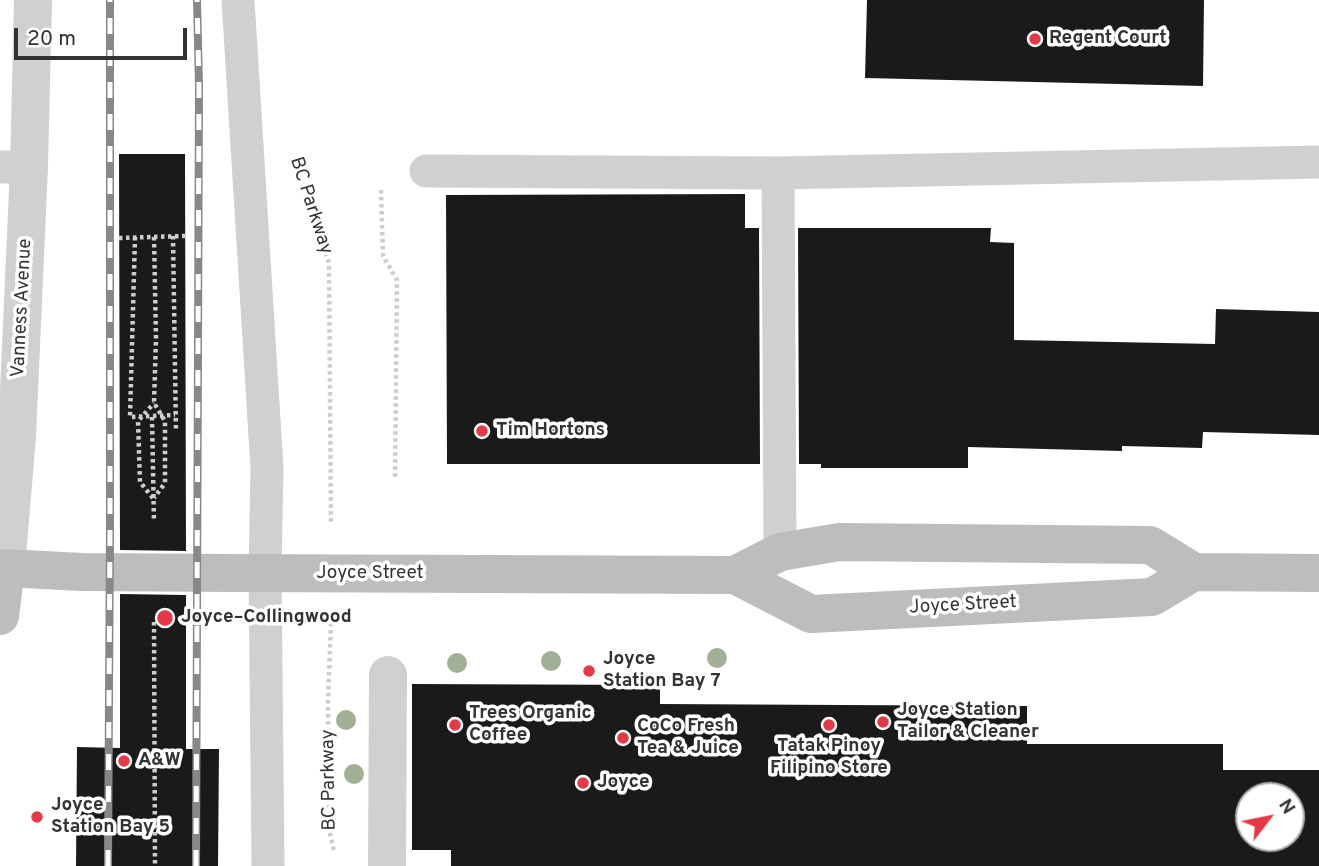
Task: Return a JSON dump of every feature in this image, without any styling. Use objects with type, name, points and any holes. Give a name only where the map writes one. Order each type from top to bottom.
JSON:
[{"type":"main road","name":"Joyce Street","points":[[2,568],[81,572],[735,575],[780,552],[839,542],[1150,545],[1194,572],[1152,597],[811,614],[735,575]]},
{"type":"main road","name":"Vanness Avenue","points":[[0,616],[2,568]]},
{"type":"main road","points":[[1194,572],[1319,573]]},
{"type":"street","name":"Vanness Avenue","points":[[2,568],[16,448],[15,167],[33,0]]},
{"type":"street","points":[[387,866],[388,675]]},
{"type":"lane","points":[[237,0],[267,468],[265,573],[268,866]]},
{"type":"lane","points":[[426,171],[778,173],[1319,162]]},
{"type":"lane","points":[[778,173],[780,552]]},
{"type":"path","points":[[395,480],[397,280],[383,256],[381,171],[426,171]]},
{"type":"path","name":"BC Parkway","points":[[298,172],[329,262],[332,498]]},
{"type":"path","points":[[173,236],[176,432]]},
{"type":"path","points":[[119,238],[185,236]]},
{"type":"path","points":[[135,237],[130,417],[175,415]]},
{"type":"path","points":[[153,499],[165,483],[165,421],[154,402],[154,237]]},
{"type":"path","points":[[153,499],[140,482],[138,421],[154,402]]},
{"type":"path","points":[[152,417],[153,526]]},
{"type":"path","points":[[154,621],[155,866]]},
{"type":"path","name":"BC Parkway","points":[[331,651],[328,701],[329,829],[334,854]]},
{"type":"building","name":"Regent Court","points":[[867,0],[1204,0],[1203,86],[865,78]]},
{"type":"building","points":[[119,154],[185,154],[186,551],[120,550]]},
{"type":"building","points":[[745,194],[745,228],[759,228],[760,464],[447,464],[446,195]]},
{"type":"building","points":[[798,228],[991,228],[990,242],[1014,243],[1014,340],[1215,344],[1216,309],[1319,312],[1319,435],[1203,432],[1202,448],[1122,446],[1122,451],[968,447],[968,468],[821,468],[821,464],[799,464]]},
{"type":"building","points":[[120,594],[186,595],[186,749],[219,749],[218,866],[76,866],[77,747],[120,748]]},
{"type":"building","points":[[412,684],[660,685],[660,704],[1027,706],[1027,744],[1223,744],[1223,770],[1319,770],[1319,866],[451,866],[451,850],[412,850]]},
{"type":"railway","points":[[108,866],[110,0]]},
{"type":"railway","points":[[196,866],[197,0]]},
{"type":"place","name":"Regent Court","points":[[1035,39]]},
{"type":"place","name":"Tim Hortons","points":[[482,431]]},
{"type":"place","name":"Joyce–Collingwood","points":[[165,618]]},
{"type":"place","name":"Joyce Station Bay 7","points":[[589,671]]},
{"type":"place","name":"Joyce Station Tailor & Cleaner","points":[[883,722]]},
{"type":"place","name":"Trees Organic Coffee","points":[[455,725]]},
{"type":"place","name":"Tatak Pinoy Filipino Store","points":[[829,725]]},
{"type":"place","name":"CoCo Fresh Tea & Juice","points":[[623,738]]},
{"type":"place","name":"A&W","points":[[124,761]]},
{"type":"place","name":"Joyce","points":[[583,783]]},
{"type":"place","name":"Joyce Station Bay 5","points":[[37,817]]}]
